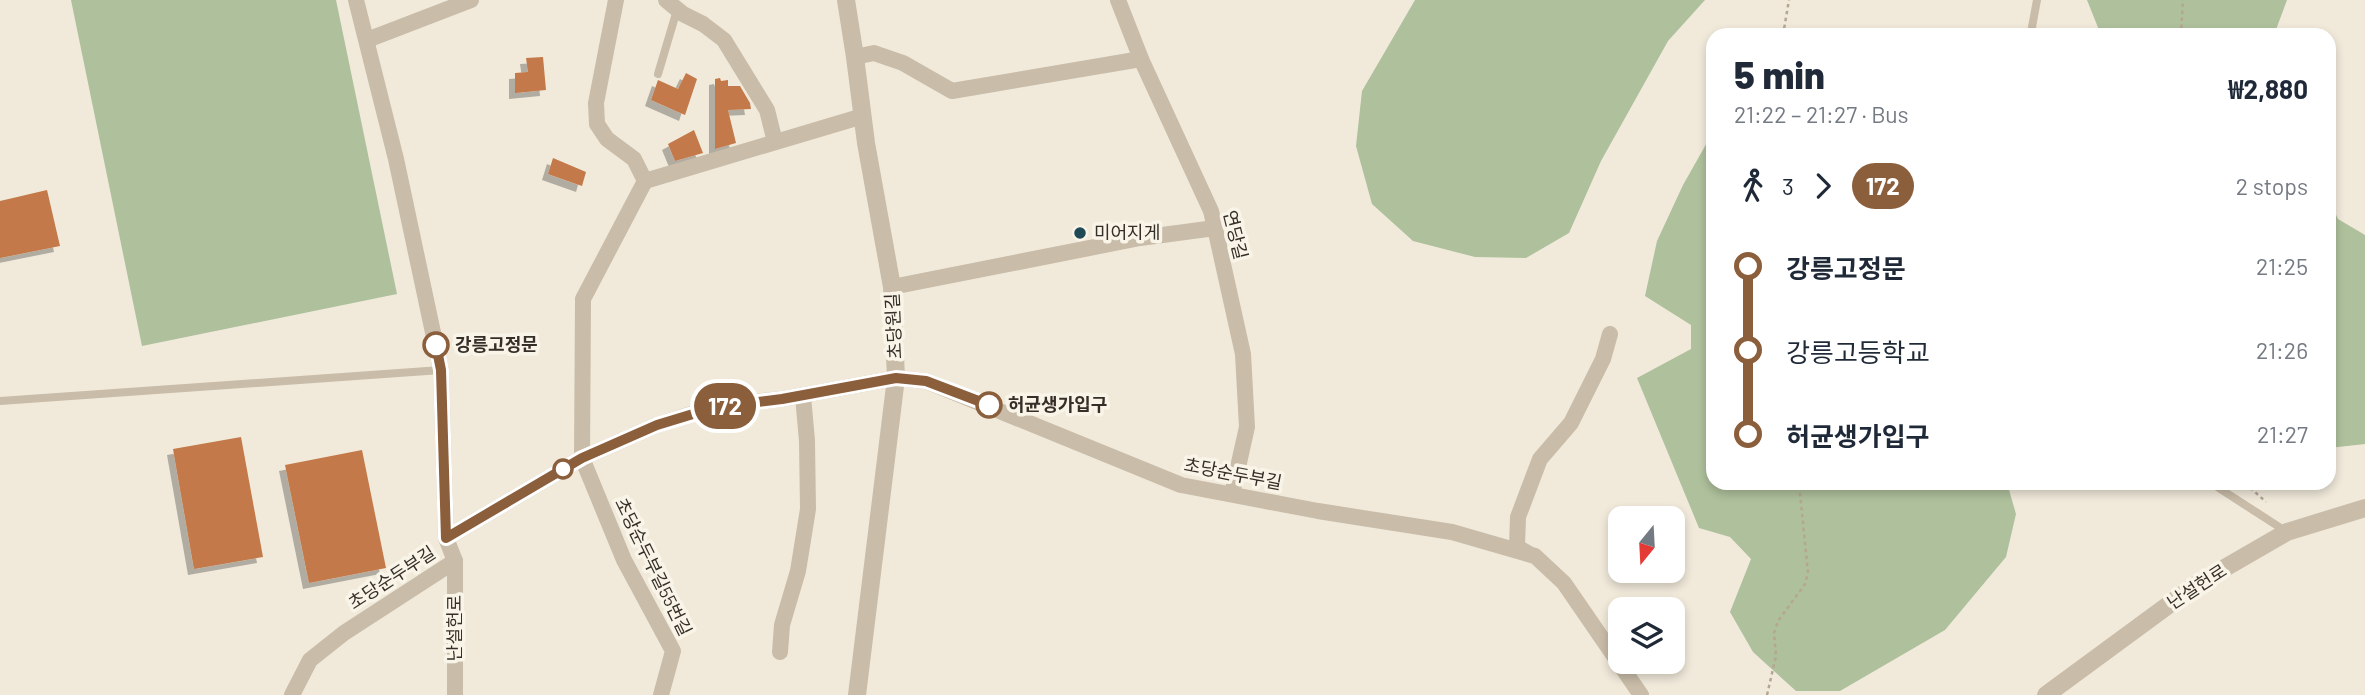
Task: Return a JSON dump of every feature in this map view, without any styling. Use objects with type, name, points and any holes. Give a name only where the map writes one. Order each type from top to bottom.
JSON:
[{"type":"street","points":[[356,0],[396,159],[441,370],[446,538]]},
{"type":"street","points":[[366,40],[471,0]]},
{"type":"street","points":[[616,0],[596,103],[597,124],[607,139],[634,159],[645,181]]},
{"type":"street","name":"초당원길","points":[[846,0],[892,287],[896,378],[857,695]]},
{"type":"street","name":"연당길","points":[[1118,0],[1141,59],[1211,211],[1215,228],[1243,354],[1247,427],[1232,494]]},
{"type":"street","points":[[672,5],[724,40],[768,110],[775,142]]},
{"type":"street","points":[[855,57],[874,53],[903,63],[952,91],[1141,59]]},
{"type":"street","points":[[582,458],[583,299],[645,181],[863,116]]},
{"type":"street","points":[[892,287],[1140,238],[1215,228]]},
{"type":"street","points":[[1535,556],[1517,547],[1518,517],[1540,459],[1571,423],[1603,359],[1609,334]]},
{"type":"street","name":"초당순두부길","points":[[292,695],[310,660],[344,632],[455,561],[446,538],[582,458],[657,425],[716,407],[803,396],[896,378],[926,381],[1181,485],[1318,511],[1452,532],[1535,556],[1564,583],[1641,695]]},
{"type":"street","points":[[780,652],[782,625],[798,572],[808,509],[803,396]]},
{"type":"street","name":"초당순두부길55번길","points":[[582,458],[624,560],[673,651],[662,695]]},
{"type":"street","name":"난설헌로","points":[[2046,695],[2197,584],[2287,532],[2365,508]]},
{"type":"street","name":"난설헌로","points":[[455,561],[455,695]]},
{"type":"lane","points":[[2032,28],[2037,0]]},
{"type":"lane","points":[[658,74],[672,5]]},
{"type":"lane","points":[[0,401],[441,370]]},
{"type":"lane","points":[[2222,490],[2287,532]]},
{"type":"path","points":[[1784,28],[1789,0]]},
{"type":"path","points":[[2181,28],[2183,0]]},
{"type":"path","points":[[1768,695],[1776,656],[1774,633],[1778,621],[1805,584],[1808,573],[1800,490]]},
{"type":"green space","points":[[71,0],[336,0],[397,294],[142,346]]},
{"type":"green space","points":[[1415,0],[1705,0],[1668,41],[1601,161],[1569,233],[1526,258],[1475,257],[1413,241],[1372,204],[1356,146],[1362,91]]},
{"type":"green space","points":[[2087,0],[2287,0],[2277,28],[2098,28]]},
{"type":"green space","points":[[1706,144],[1706,490],[2009,490],[2016,514],[2006,557],[1945,630],[1840,691],[1796,691],[1753,652],[1730,612],[1751,559],[1730,537],[1699,528],[1637,378],[1691,349],[1691,325],[1645,296],[1657,241],[1683,185]]},
{"type":"green space","points":[[2336,215],[2338,219],[2365,235],[2365,444],[2336,447]]},
{"type":"building","points":[[543,57],[546,90],[515,93],[515,73],[528,72],[526,58]]},
{"type":"building","points":[[686,73],[697,79],[685,115],[651,100],[658,80],[678,89]]},
{"type":"building","points":[[720,78],[721,81],[728,80],[728,86],[740,86],[751,109],[728,110],[736,143],[715,149],[715,79]]},
{"type":"building","points":[[694,130],[703,153],[675,161],[668,144]]},
{"type":"building","points":[[553,158],[586,172],[582,186],[548,174]]},
{"type":"building","points":[[47,190],[60,246],[0,258],[0,201]]},
{"type":"building","points":[[241,437],[263,557],[194,569],[173,449]]},
{"type":"building","points":[[362,450],[386,568],[309,583],[285,465]]},
{"type":"bus line","name":"172","points":[[436,345],[441,370],[446,538],[582,458],[657,425],[716,407],[782,399],[896,378],[926,381],[989,405]]},
{"type":"place","name":"미어지게","points":[[1080,233]]},
{"type":"place","name":"강릉고정문","points":[[436,345]]},
{"type":"place","name":"허균생가입구","points":[[989,405]]}]
